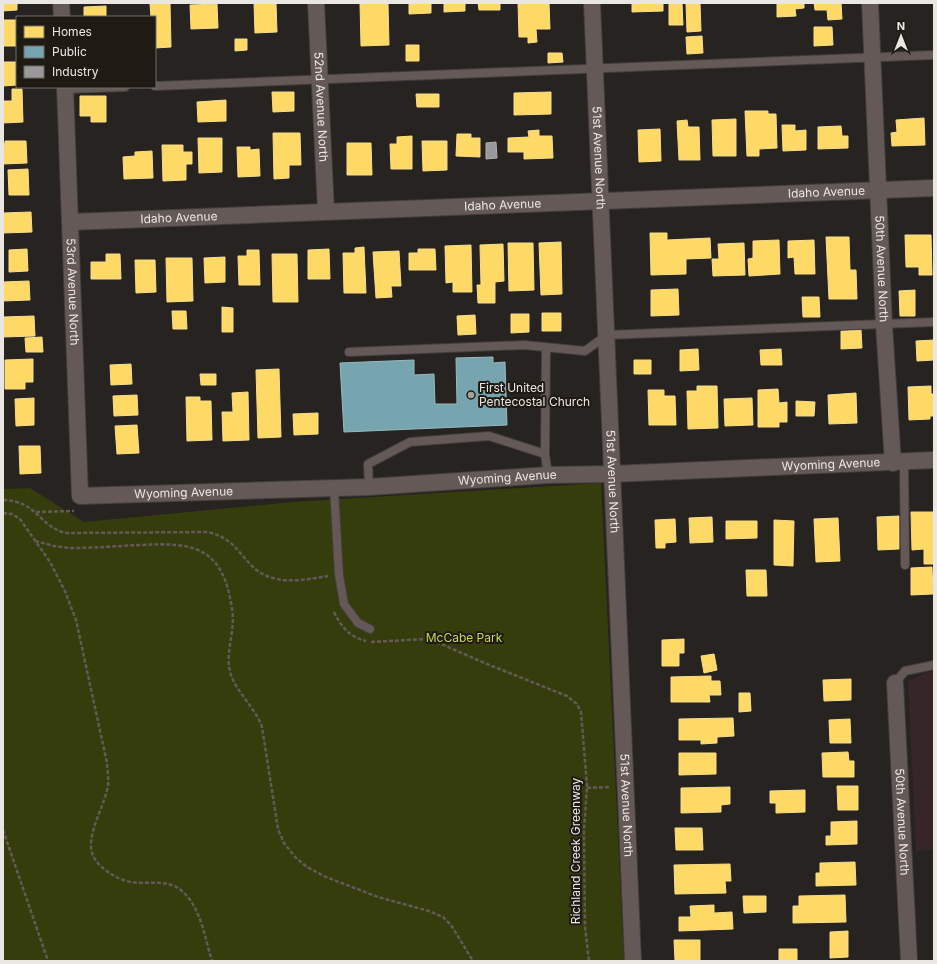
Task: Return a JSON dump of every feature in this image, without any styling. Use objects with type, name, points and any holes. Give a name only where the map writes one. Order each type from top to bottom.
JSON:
[{"type":"street","points":[[61,3],[62,16]]},
{"type":"street","name":"52nd Avenue North","points":[[316,3],[326,211]]},
{"type":"street","name":"51st Avenue North","points":[[592,3],[633,961]]},
{"type":"street","name":"50th Avenue North","points":[[870,3],[871,57],[884,325],[898,462]]},
{"type":"street","name":"53rd Avenue North","points":[[65,88],[80,496]]},
{"type":"street","name":"Idaho Avenue","points":[[71,222],[934,188]]},
{"type":"street","name":"Wyoming Avenue","points":[[80,496],[369,487],[548,475],[611,474],[934,460]]},
{"type":"street","name":"50th Avenue North","points":[[895,683],[909,961]]},
{"type":"lane","points":[[156,86],[934,54]]},
{"type":"lane","points":[[349,352],[524,345],[585,351],[607,335],[934,322]]},
{"type":"lane","points":[[546,348],[545,454],[548,475]]},
{"type":"lane","points":[[369,487],[368,464],[410,442],[489,436],[545,454]]},
{"type":"lane","points":[[898,462],[905,565]]},
{"type":"lane","points":[[334,488],[340,588],[344,604],[352,618],[370,629]]},
{"type":"lane","points":[[895,683],[905,671],[934,665]]},
{"type":"path","points":[[35,512],[81,510],[80,496]]},
{"type":"path","points":[[3,500],[21,502],[56,530],[70,534],[215,533],[232,543],[257,571],[268,576],[293,580],[327,576],[328,584]]},
{"type":"path","points":[[3,513],[12,514],[20,519],[50,562],[65,591],[76,620],[104,743],[108,785],[93,832],[91,847],[93,858],[99,866],[115,878],[131,882],[157,882],[173,886],[183,891],[195,906],[212,961]]},
{"type":"path","points":[[35,541],[70,548],[178,544],[199,549],[210,557],[224,575],[232,609],[233,627],[229,660],[230,673],[256,714],[262,727],[276,822],[284,843],[300,862],[326,877],[374,896],[429,911],[443,917],[451,925],[472,961]]},
{"type":"path","name":"Richland Creek Greenway","points":[[333,610],[344,628],[362,640],[371,642],[432,640],[567,696],[577,704],[581,712],[587,788],[584,831],[585,927],[589,961]]},
{"type":"path","points":[[587,788],[617,787]]},
{"type":"path","points":[[3,830],[48,961]]},
{"type":"shaded area","points":[[928,672],[934,672],[934,850],[916,851],[908,681]]},
{"type":"green space","name":"McCabe Park","points":[[601,483],[624,961],[3,961],[3,489],[30,488],[84,522],[293,502]]},
{"type":"building: Homes","points":[[3,3],[17,3],[17,10],[3,11]]},
{"type":"building: Homes","points":[[170,3],[171,47],[156,48],[156,16],[151,16],[150,4]]},
{"type":"building: Homes","points":[[254,3],[276,3],[277,32],[255,33]]},
{"type":"building: Homes","points":[[360,3],[388,3],[389,45],[361,46]]},
{"type":"building: Homes","points":[[409,3],[431,3],[431,13],[409,14]]},
{"type":"building: Homes","points":[[444,3],[465,3],[465,11],[444,12]]},
{"type":"building: Homes","points":[[478,3],[500,3],[500,10],[479,10]]},
{"type":"building: Homes","points":[[518,3],[549,3],[550,29],[536,29],[537,42],[528,43],[528,37],[519,37]]},
{"type":"building: Homes","points":[[632,3],[663,3],[663,11],[632,12]]},
{"type":"building: Homes","points":[[669,3],[682,3],[683,25],[669,25]]},
{"type":"building: Homes","points":[[686,3],[700,3],[701,31],[687,32]]},
{"type":"building: Homes","points":[[777,3],[804,3],[804,8],[795,9],[796,16],[777,17]]},
{"type":"building: Homes","points":[[814,3],[841,3],[842,19],[828,20],[827,10],[815,10]]},
{"type":"building: Homes","points":[[217,4],[218,28],[191,29],[190,5]]},
{"type":"building: Homes","points":[[106,6],[106,16],[84,16],[84,7]]},
{"type":"building: Homes","points":[[3,20],[16,20],[16,46],[3,46]]},
{"type":"building: Homes","points":[[814,27],[832,27],[833,45],[814,46]]},
{"type":"building: Homes","points":[[702,36],[703,53],[687,54],[686,37]]},
{"type":"building: Homes","points":[[235,39],[247,39],[247,50],[235,51]]},
{"type":"building: Homes","points":[[406,45],[419,45],[419,61],[406,61]]},
{"type":"building: Homes","points":[[548,53],[562,53],[563,62],[548,63]]},
{"type":"building: Homes","points":[[3,62],[16,62],[16,85],[3,86]]},
{"type":"building: Homes","points":[[12,89],[22,89],[23,122],[3,123],[3,101],[12,101]]},
{"type":"building: Homes","points":[[272,92],[294,92],[294,111],[273,112]]},
{"type":"building: Homes","points":[[551,92],[551,114],[514,115],[514,93]]},
{"type":"building: Homes","points":[[416,94],[439,94],[439,107],[417,107]]},
{"type":"building: Homes","points":[[80,96],[106,96],[106,122],[91,122],[91,116],[80,116]]},
{"type":"building: Homes","points":[[226,100],[226,121],[198,122],[197,102]]},
{"type":"building: Homes","points":[[745,111],[768,111],[768,114],[776,114],[777,148],[759,149],[759,156],[747,156]]},
{"type":"building: Homes","points":[[924,118],[925,145],[892,146],[891,133],[897,132],[896,120]]},
{"type":"building: Homes","points":[[736,119],[736,156],[713,156],[712,120]]},
{"type":"building: Homes","points":[[687,120],[688,127],[699,127],[700,160],[679,160],[677,121]]},
{"type":"building: Homes","points":[[782,125],[795,125],[795,131],[806,130],[806,150],[783,151]]},
{"type":"building: Homes","points":[[841,126],[842,136],[848,136],[848,148],[818,149],[818,127]]},
{"type":"building: Homes","points":[[660,129],[661,161],[639,162],[638,130]]},
{"type":"building: Homes","points":[[539,130],[539,136],[552,136],[553,158],[524,159],[524,152],[508,152],[508,138],[529,137],[528,131]]},
{"type":"building: Homes","points":[[273,133],[300,133],[301,165],[289,165],[289,178],[274,179]]},
{"type":"building: Homes","points":[[457,134],[471,134],[471,138],[480,138],[480,157],[456,156]]},
{"type":"building: Homes","points":[[412,136],[412,169],[391,169],[390,144],[397,144],[397,137]]},
{"type":"building: Homes","points":[[198,138],[222,138],[222,172],[199,173]]},
{"type":"building: Homes","points":[[5,141],[26,141],[27,163],[3,164]]},
{"type":"building: Homes","points":[[422,141],[447,141],[447,170],[423,171]]},
{"type":"building: Homes","points":[[347,143],[371,143],[372,175],[347,175]]},
{"type":"building: Homes","points":[[162,145],[183,145],[183,152],[192,152],[192,164],[186,164],[186,180],[163,181]]},
{"type":"building: Homes","points":[[237,147],[250,147],[250,150],[259,149],[260,176],[238,177]]},
{"type":"building: Homes","points":[[152,151],[153,178],[124,179],[123,157],[135,156],[135,152]]},
{"type":"building: Homes","points":[[28,169],[29,195],[9,195],[8,170]]},
{"type":"building: Homes","points":[[31,212],[32,232],[3,233],[3,213]]},
{"type":"building: Homes","points":[[650,233],[667,233],[667,240],[710,238],[711,258],[686,259],[686,274],[651,275]]},
{"type":"building: Homes","points":[[905,235],[931,235],[932,275],[919,275],[919,267],[906,267]]},
{"type":"building: Homes","points":[[826,237],[849,237],[850,270],[856,270],[857,299],[829,299]]},
{"type":"building: Homes","points":[[779,240],[780,274],[749,276],[748,259],[753,258],[753,241]]},
{"type":"building: Homes","points":[[814,240],[815,274],[795,274],[794,257],[788,258],[788,241]]},
{"type":"building: Homes","points":[[561,242],[562,294],[541,295],[539,243]]},
{"type":"building: Homes","points":[[508,243],[533,243],[534,290],[509,291]]},
{"type":"building: Homes","points":[[744,243],[745,275],[713,276],[712,259],[719,259],[718,244]]},
{"type":"building: Homes","points":[[503,244],[504,281],[495,282],[495,303],[478,303],[477,285],[481,285],[480,245]]},
{"type":"building: Homes","points":[[471,245],[472,292],[453,292],[453,282],[446,283],[445,246]]},
{"type":"building: Homes","points":[[364,247],[366,293],[344,293],[343,253],[355,253],[355,248]]},
{"type":"building: Homes","points":[[27,249],[28,271],[9,272],[9,250]]},
{"type":"building: Homes","points":[[329,249],[330,279],[308,279],[308,250]]},
{"type":"building: Homes","points":[[418,249],[435,249],[436,270],[409,270],[409,253],[418,253]]},
{"type":"building: Homes","points":[[247,250],[259,250],[260,285],[239,285],[238,256],[247,256]]},
{"type":"building: Homes","points":[[399,251],[401,286],[391,286],[392,297],[376,298],[373,252]]},
{"type":"building: Homes","points":[[106,254],[120,254],[121,279],[91,279],[91,262],[106,262]]},
{"type":"building: Homes","points":[[272,254],[297,254],[298,302],[273,302]]},
{"type":"building: Homes","points":[[225,257],[225,282],[205,283],[204,258]]},
{"type":"building: Homes","points":[[166,258],[192,258],[193,301],[167,302]]},
{"type":"building: Homes","points":[[135,260],[155,260],[156,292],[136,293]]},
{"type":"building: Homes","points":[[29,281],[30,300],[3,301],[3,282]]},
{"type":"building: Homes","points":[[678,289],[679,315],[651,316],[651,290]]},
{"type":"building: Homes","points":[[915,290],[915,316],[900,316],[899,291]]},
{"type":"building: Homes","points":[[802,297],[819,297],[820,317],[803,317]]},
{"type":"building: Homes","points":[[222,307],[233,308],[233,332],[222,332]]},
{"type":"building: Homes","points":[[172,311],[186,311],[187,329],[173,329]]},
{"type":"building: Homes","points":[[542,313],[561,313],[561,331],[542,331]]},
{"type":"building: Homes","points":[[511,314],[529,314],[529,332],[511,333]]},
{"type":"building: Homes","points":[[475,315],[476,334],[458,335],[457,316]]},
{"type":"building: Homes","points":[[34,316],[35,336],[3,337],[3,317]]},
{"type":"building: Homes","points":[[861,330],[862,348],[841,349],[841,331]]},
{"type":"building: Homes","points":[[42,337],[43,352],[26,352],[25,338]]},
{"type":"building: Homes","points":[[934,340],[934,360],[917,361],[916,341]]},
{"type":"building: Homes","points":[[698,349],[699,370],[680,371],[680,350]]},
{"type":"building: Homes","points":[[781,349],[782,365],[761,365],[760,350]]},
{"type":"building: Homes","points":[[33,359],[33,382],[25,382],[25,389],[5,389],[5,360]]},
{"type":"building: Homes","points":[[634,360],[651,360],[651,374],[634,374]]},
{"type":"building: Homes","points":[[131,364],[132,384],[111,385],[110,365]]},
{"type":"building: Homes","points":[[279,369],[281,437],[258,438],[256,370]]},
{"type":"building: Homes","points":[[200,374],[216,374],[216,385],[201,385]]},
{"type":"building: Homes","points":[[697,386],[717,386],[718,428],[688,429],[687,391],[697,391]]},
{"type":"building: Homes","points":[[931,386],[931,394],[934,394],[934,416],[930,416],[930,419],[909,420],[908,387]]},
{"type":"building: Homes","points":[[778,389],[779,403],[787,402],[787,422],[779,422],[779,427],[758,427],[758,390]]},
{"type":"building: Homes","points":[[648,390],[664,390],[664,396],[675,396],[676,425],[649,425]]},
{"type":"building: Homes","points":[[248,392],[249,440],[223,441],[222,412],[233,412],[232,393]]},
{"type":"building: Homes","points":[[856,393],[857,423],[829,424],[828,395]]},
{"type":"building: Homes","points":[[137,395],[138,415],[114,416],[113,396]]},
{"type":"building: Homes","points":[[186,397],[200,397],[200,401],[211,401],[212,440],[187,441]]},
{"type":"building: Homes","points":[[34,398],[34,425],[16,426],[15,399]]},
{"type":"building: Homes","points":[[752,398],[753,425],[725,426],[724,399]]},
{"type":"building: Homes","points":[[796,401],[815,402],[814,416],[796,416]]},
{"type":"building: Homes","points":[[318,413],[318,434],[294,435],[293,414]]},
{"type":"building: Homes","points":[[137,425],[139,453],[117,454],[115,426]]},
{"type":"building: Homes","points":[[19,446],[40,446],[41,473],[20,474]]},
{"type":"building: Homes","points":[[911,512],[933,512],[934,564],[924,564],[924,549],[912,550]]},
{"type":"building: Homes","points":[[899,516],[899,549],[878,550],[877,517]]},
{"type":"building: Homes","points":[[712,517],[713,542],[690,543],[689,518]]},
{"type":"building: Homes","points":[[838,518],[840,561],[816,562],[814,519]]},
{"type":"building: Homes","points":[[675,519],[676,542],[665,543],[665,548],[656,548],[655,520]]},
{"type":"building: Homes","points":[[774,520],[794,521],[793,566],[774,565]]},
{"type":"building: Homes","points":[[726,521],[757,521],[757,538],[726,539]]},
{"type":"building: Homes","points":[[932,567],[933,594],[911,595],[911,568]]},
{"type":"building: Homes","points":[[746,570],[766,570],[767,596],[747,596]]},
{"type":"building: Homes","points":[[684,639],[684,653],[679,653],[679,666],[662,666],[662,640]]},
{"type":"building: Homes","points":[[714,654],[717,670],[704,673],[701,656]]},
{"type":"building: Homes","points":[[711,676],[711,681],[720,681],[721,695],[709,695],[710,702],[671,702],[671,677]]},
{"type":"building: Homes","points":[[851,679],[851,700],[824,701],[823,680]]},
{"type":"building: Homes","points":[[739,693],[750,693],[751,711],[739,712]]},
{"type":"building: Homes","points":[[733,718],[734,736],[717,737],[717,743],[701,744],[701,740],[679,740],[679,719]]},
{"type":"building: Homes","points":[[850,719],[851,743],[830,743],[829,720]]},
{"type":"building: Homes","points":[[848,752],[849,761],[854,761],[854,777],[823,777],[822,753]]},
{"type":"building: Homes","points":[[679,753],[716,753],[716,774],[679,775]]},
{"type":"building: Homes","points":[[837,786],[858,786],[858,810],[838,810]]},
{"type":"building: Homes","points":[[730,787],[730,804],[721,805],[721,812],[681,813],[681,788]]},
{"type":"building: Homes","points":[[805,790],[805,812],[776,813],[776,803],[770,803],[770,791]]},
{"type":"building: Homes","points":[[857,821],[857,844],[826,845],[826,836],[831,836],[831,822]]},
{"type":"building: Homes","points":[[675,828],[702,828],[703,850],[676,850]]},
{"type":"building: Homes","points":[[855,862],[856,885],[816,886],[816,873],[820,873],[820,863]]},
{"type":"building: Homes","points":[[730,864],[731,881],[725,881],[726,893],[675,894],[674,865]]},
{"type":"building: Homes","points":[[845,895],[846,922],[793,923],[793,906],[799,906],[799,896]]},
{"type":"building: Homes","points":[[743,896],[766,896],[766,912],[744,913]]},
{"type":"building: Homes","points":[[714,905],[714,913],[732,912],[733,929],[679,931],[679,917],[691,917],[690,906]]},
{"type":"building: Homes","points":[[848,931],[848,957],[830,958],[830,932]]},
{"type":"building: Homes","points":[[674,940],[700,940],[700,960],[675,961]]},
{"type":"building: Homes","points":[[779,949],[797,949],[797,961],[779,961]]},
{"type":"building: Public","points":[[493,357],[493,363],[505,362],[507,425],[344,432],[340,363],[414,360],[414,375],[434,374],[435,404],[457,404],[456,358]]},
{"type":"building: Industry","points":[[496,142],[497,158],[486,159],[486,143]]},
{"type":"place","name":"First United Pentecostal Church","points":[[471,395]]}]
